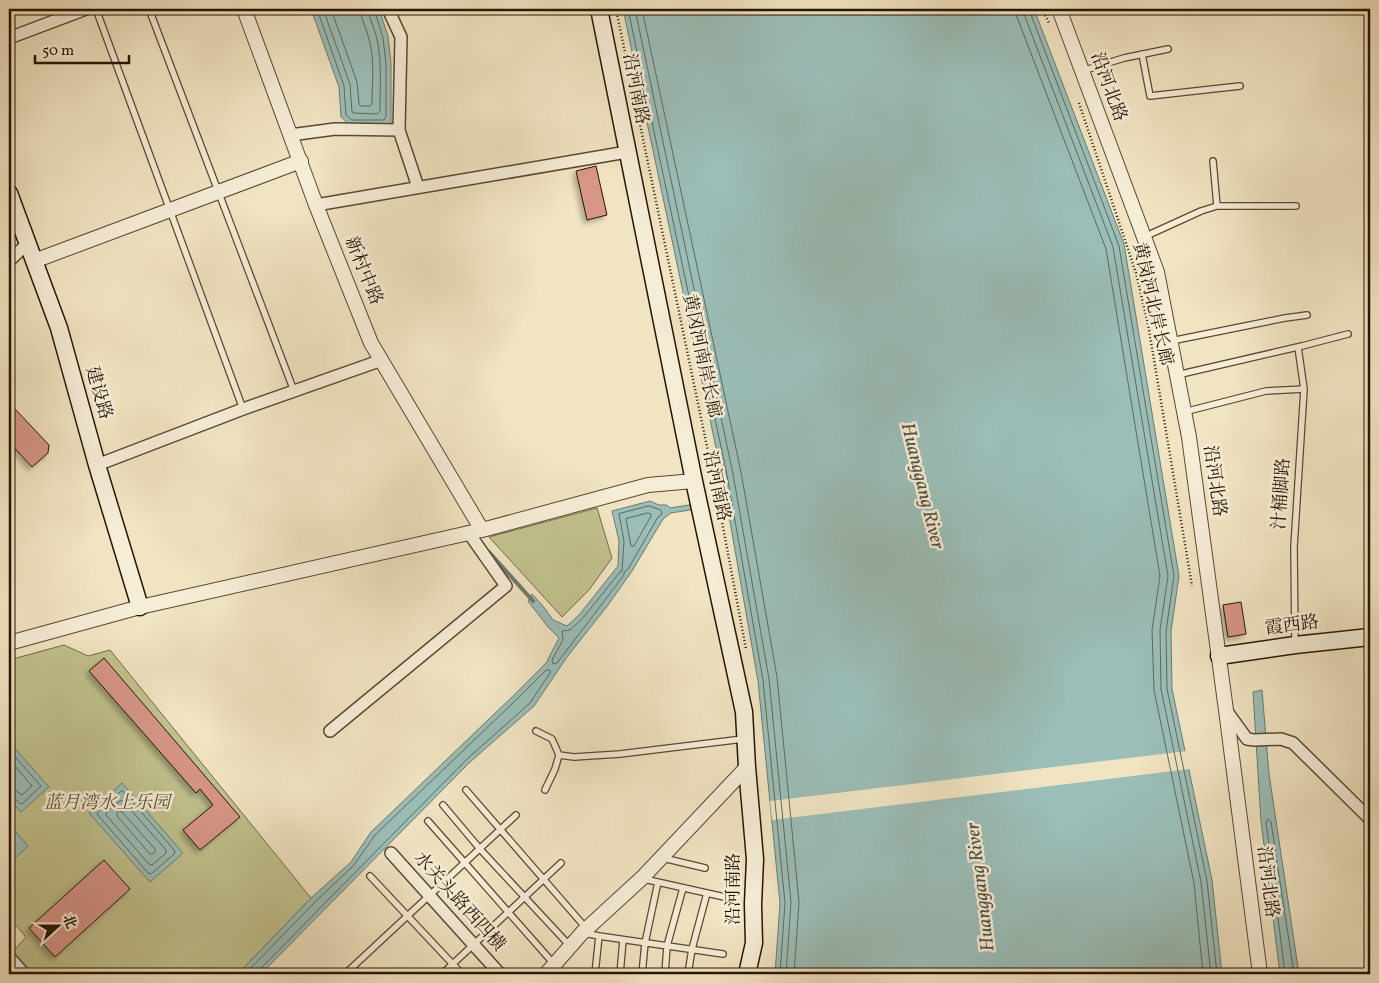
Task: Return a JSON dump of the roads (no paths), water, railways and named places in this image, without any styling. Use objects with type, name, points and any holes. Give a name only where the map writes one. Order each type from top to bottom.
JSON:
[{"type":"main road","name":"沿河南路","points":[[599,9],[694,481],[744,712],[755,859],[754,944],[747,974]]},
{"type":"main road","name":"建设路","points":[[9,193],[59,328],[97,465],[140,607]]},
{"type":"main road","name":"霞西路","points":[[1219,656],[1294,645],[1370,637]]},
{"type":"street","points":[[9,38],[86,9]]},
{"type":"street","name":"新村中路","points":[[244,9],[316,205],[371,343],[475,531]]},
{"type":"street","points":[[388,9],[401,37],[399,130],[418,188]]},
{"type":"street","name":"沿河北路","points":[[1059,9],[1157,272],[1178,375],[1190,447],[1260,974]]},
{"type":"street","points":[[290,135],[335,129],[399,130]]},
{"type":"street","points":[[316,205],[628,152]]},
{"type":"street","points":[[34,262],[300,161]]},
{"type":"street","points":[[9,261],[27,244]]},
{"type":"street","points":[[97,465],[382,360]]},
{"type":"street","points":[[9,643],[140,607],[475,531],[648,485],[694,481]]},
{"type":"street","points":[[330,732],[506,586],[475,531]]},
{"type":"street","points":[[1226,710],[1247,739],[1281,739],[1293,743],[1370,819]]},
{"type":"street","points":[[550,969],[585,931],[642,878],[747,767]]},
{"type":"street","name":"水关头路西四横","points":[[391,853],[500,974]]},
{"type":"street","points":[[9,957],[24,974]]},
{"type":"lane","points":[[96,9],[243,410]]},
{"type":"lane","points":[[149,9],[294,391]]},
{"type":"lane","points":[[1082,71],[1124,58],[1168,49]]},
{"type":"lane","points":[[1142,54],[1150,96],[1240,86]]},
{"type":"lane","points":[[1213,161],[1217,206]]},
{"type":"lane","points":[[1144,237],[1217,206],[1296,206]]},
{"type":"lane","points":[[1171,341],[1307,315]]},
{"type":"lane","points":[[1178,375],[1348,334]]},
{"type":"lane","name":"汁桶脚路","points":[[1294,645],[1294,547],[1304,390],[1298,347]]},
{"type":"lane","points":[[1184,412],[1266,391],[1304,390]]},
{"type":"lane","points":[[536,731],[552,740],[559,755],[555,769],[544,790]]},
{"type":"lane","points":[[559,755],[574,757],[620,754],[745,738]]},
{"type":"lane","points":[[466,790],[544,879],[585,931],[599,936],[723,954]]},
{"type":"lane","points":[[443,806],[570,946]]},
{"type":"lane","points":[[345,974],[516,815]]},
{"type":"lane","points":[[428,821],[508,912],[550,969]]},
{"type":"lane","points":[[661,858],[705,868]]},
{"type":"lane","points":[[442,974],[561,863]]},
{"type":"lane","points":[[370,876],[462,974]]},
{"type":"lane","points":[[642,878],[729,898]]},
{"type":"lane","points":[[642,974],[645,943],[658,882]]},
{"type":"lane","points":[[665,974],[668,946],[683,888]]},
{"type":"lane","points":[[688,974],[692,949],[707,893]]},
{"type":"lane","points":[[595,974],[599,936]]},
{"type":"lane","points":[[620,974],[624,940]]},
{"type":"water","points":[[311,9],[379,9],[388,36],[391,63],[391,125],[350,125],[341,117],[339,87]]},
{"type":"water","name":"Huanggang River","points":[[623,9],[1034,9],[1124,244],[1179,576],[1171,631],[1172,689],[1212,880],[1222,974],[775,974],[780,903],[758,681],[722,476]]},
{"type":"water","points":[[650,501],[659,505],[667,505],[670,508],[695,504],[696,509],[671,513],[663,519],[632,571],[567,657],[534,706],[469,763],[261,974],[238,974],[311,898],[351,862],[371,832],[546,663],[559,638],[528,601],[532,594],[553,620],[567,626],[579,615],[618,566],[619,541],[612,511]]},
{"type":"water","points":[[1262,690],[1269,774],[1299,974],[1280,974],[1261,821],[1253,692]]},
{"type":"water","points":[[9,742],[49,787],[21,812],[9,799]]},
{"type":"water","points":[[122,783],[183,853],[150,882],[89,813]]},
{"type":"water","points":[[9,824],[28,846],[9,864]]},
{"type":"waterway","points":[[489,552],[533,601]]},
{"type":"park label","name":"蓝月湾水上乐园","points":[[107,803]]}]
